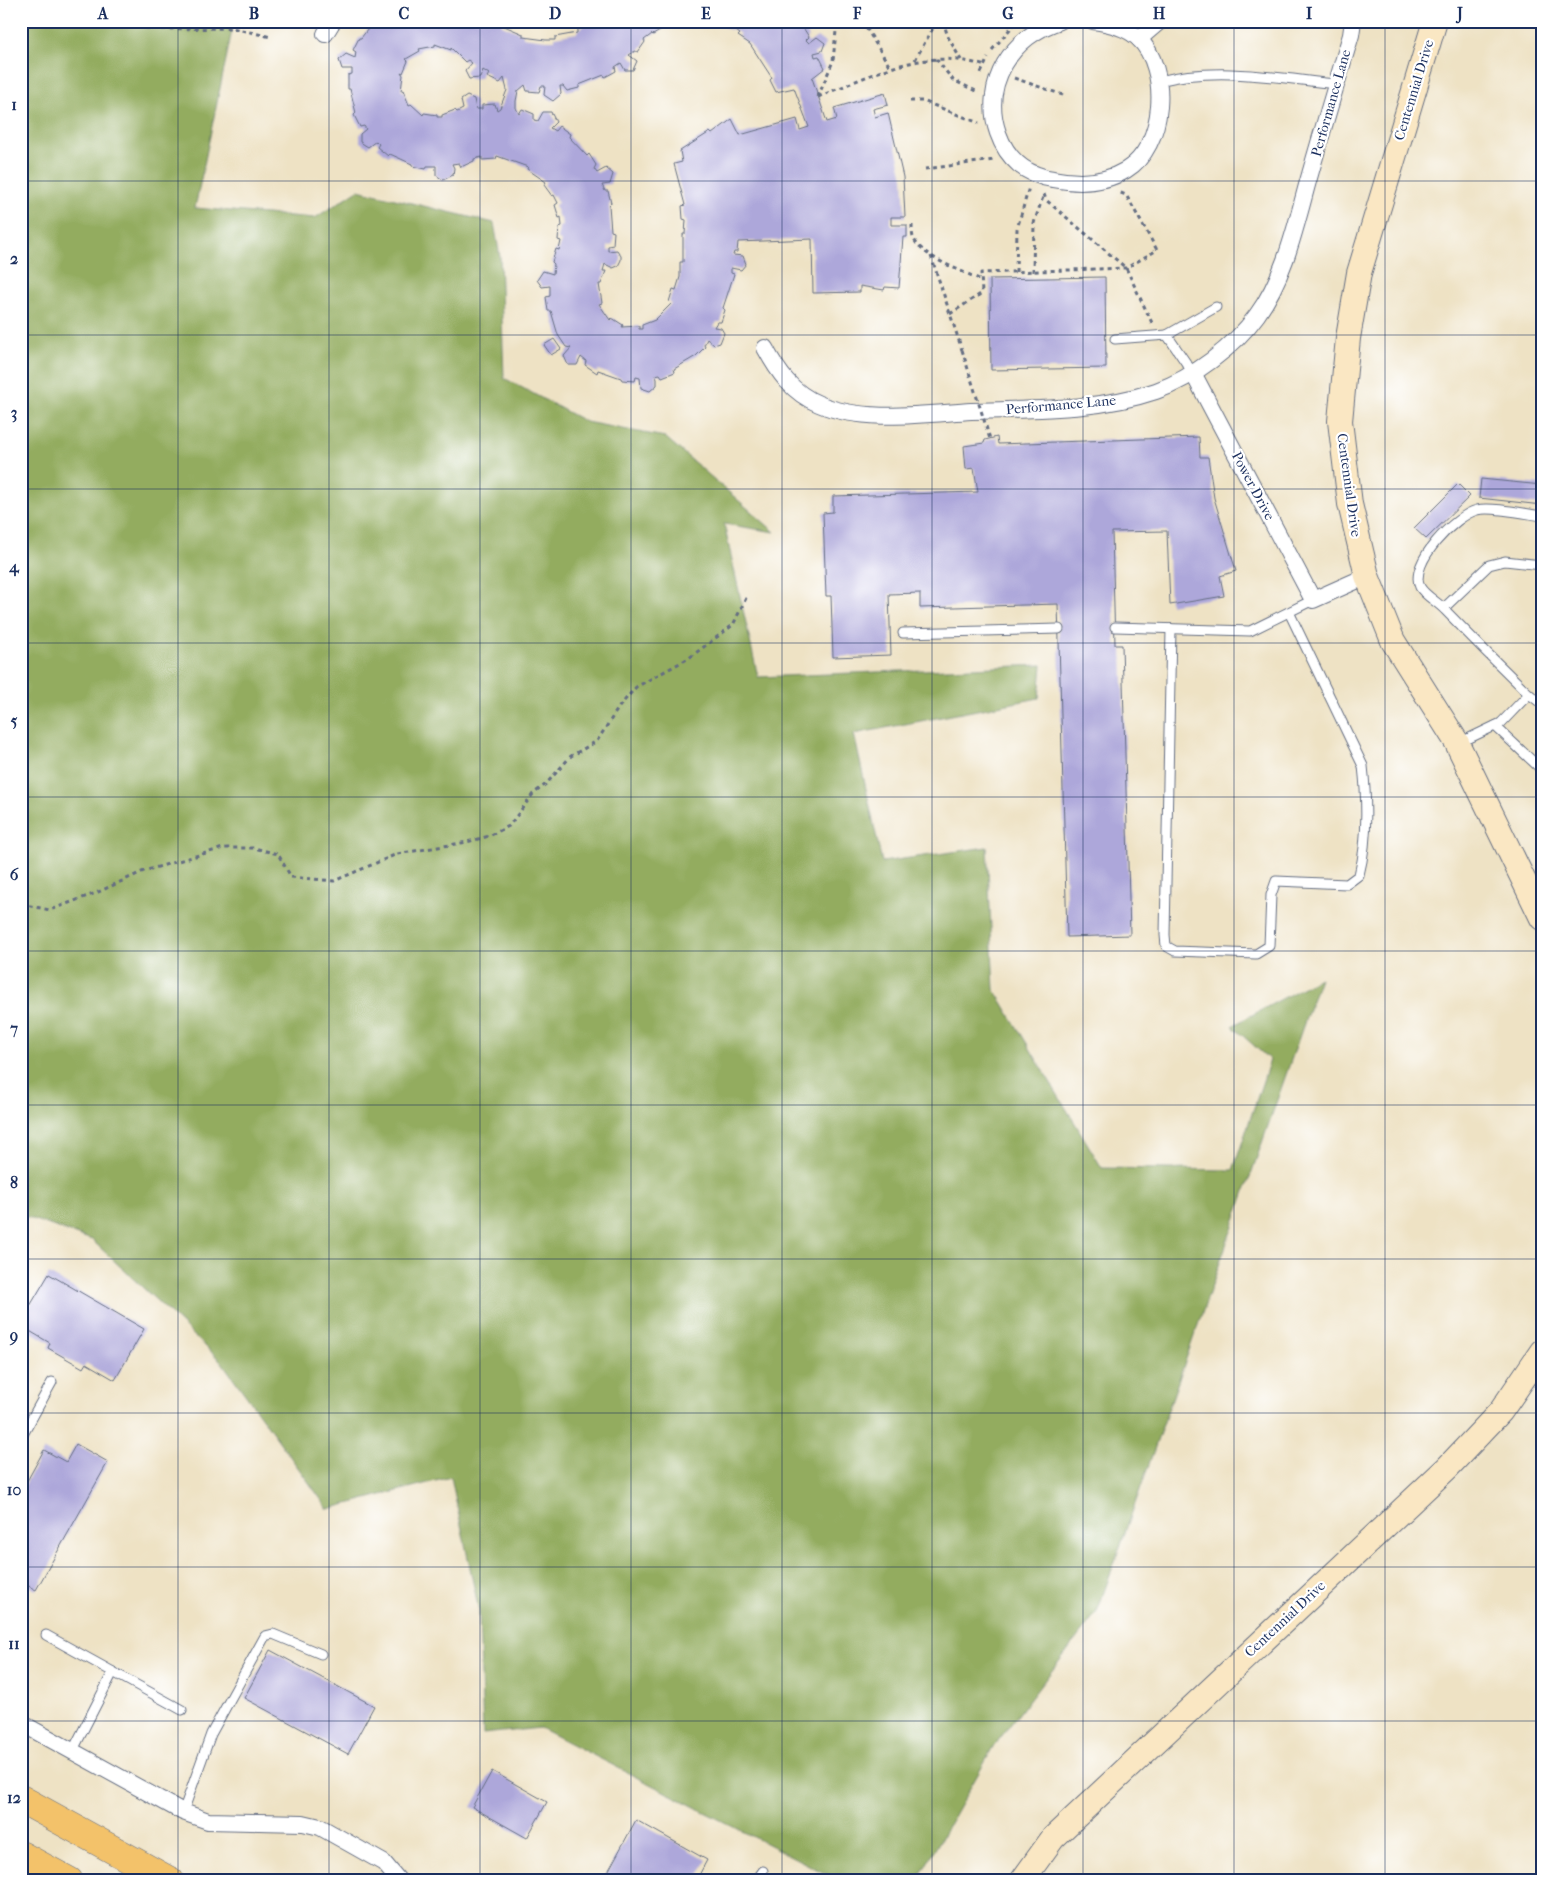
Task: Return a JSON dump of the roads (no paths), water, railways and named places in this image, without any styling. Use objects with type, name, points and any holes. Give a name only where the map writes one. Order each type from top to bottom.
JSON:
[{"type":"highway","points":[[21,1799],[170,1881]]},
{"type":"highway","points":[[21,1855],[69,1881]]},
{"type":"main road","name":"Centennial Drive","points":[[1435,21],[1359,273],[1348,338],[1340,421],[1350,504],[1366,576],[1393,641],[1457,744],[1542,918]]},
{"type":"main road","name":"Centennial Drive","points":[[1022,1881],[1053,1838],[1447,1468],[1501,1410],[1542,1351]]},
{"type":"street","points":[[1060,21],[1036,31],[1020,43],[1006,59],[999,72],[994,103],[995,124],[1006,152],[1016,163],[1031,173],[1070,182],[1094,182],[1111,178],[1128,169],[1146,149],[1160,112],[1159,81],[1148,50],[1139,39],[1129,32],[1106,23],[1092,21]]},
{"type":"street","points":[[1139,39],[1160,21]]},
{"type":"street","name":"Performance Lane","points":[[764,348],[783,380],[803,396],[842,412],[870,414],[1016,410],[1097,404],[1158,390],[1193,373],[1219,355],[1256,316],[1275,285],[1291,240],[1351,34],[1353,21]]},
{"type":"street","name":"Power Drive","points":[[1193,373],[1312,600]]},
{"type":"street","points":[[1312,600],[1366,576]]},
{"type":"street","points":[[21,1723],[182,1812],[208,1821],[303,1823],[320,1827],[384,1863],[399,1881]]},
{"type":"lane","points":[[1159,81],[1183,74],[1206,73],[1336,84]]},
{"type":"lane","points":[[1115,339],[1163,336],[1216,307]]},
{"type":"lane","points":[[1163,336],[1193,373]]},
{"type":"lane","points":[[1542,516],[1482,509],[1464,516],[1429,550],[1417,574],[1420,588],[1444,608],[1529,694],[1542,704]]},
{"type":"lane","points":[[1444,608],[1489,565],[1505,561],[1542,565]]},
{"type":"lane","points":[[1115,627],[1250,631],[1312,600]]},
{"type":"lane","points":[[1171,629],[1166,946],[1175,951],[1256,954],[1269,946],[1271,895],[1276,881],[1346,884],[1359,875],[1364,853],[1366,792],[1363,766],[1289,612]]},
{"type":"lane","points":[[903,633],[1059,629]]},
{"type":"lane","points":[[1457,744],[1495,726],[1529,694]]},
{"type":"lane","points":[[1495,726],[1542,770]]},
{"type":"lane","points":[[21,1438],[52,1382]]},
{"type":"lane","points":[[182,1812],[211,1734],[264,1636],[273,1634],[321,1654]]},
{"type":"lane","points":[[46,1635],[182,1710]]},
{"type":"lane","points":[[72,1752],[113,1672]]},
{"type":"lane","points":[[756,1881],[763,1871]]}]
